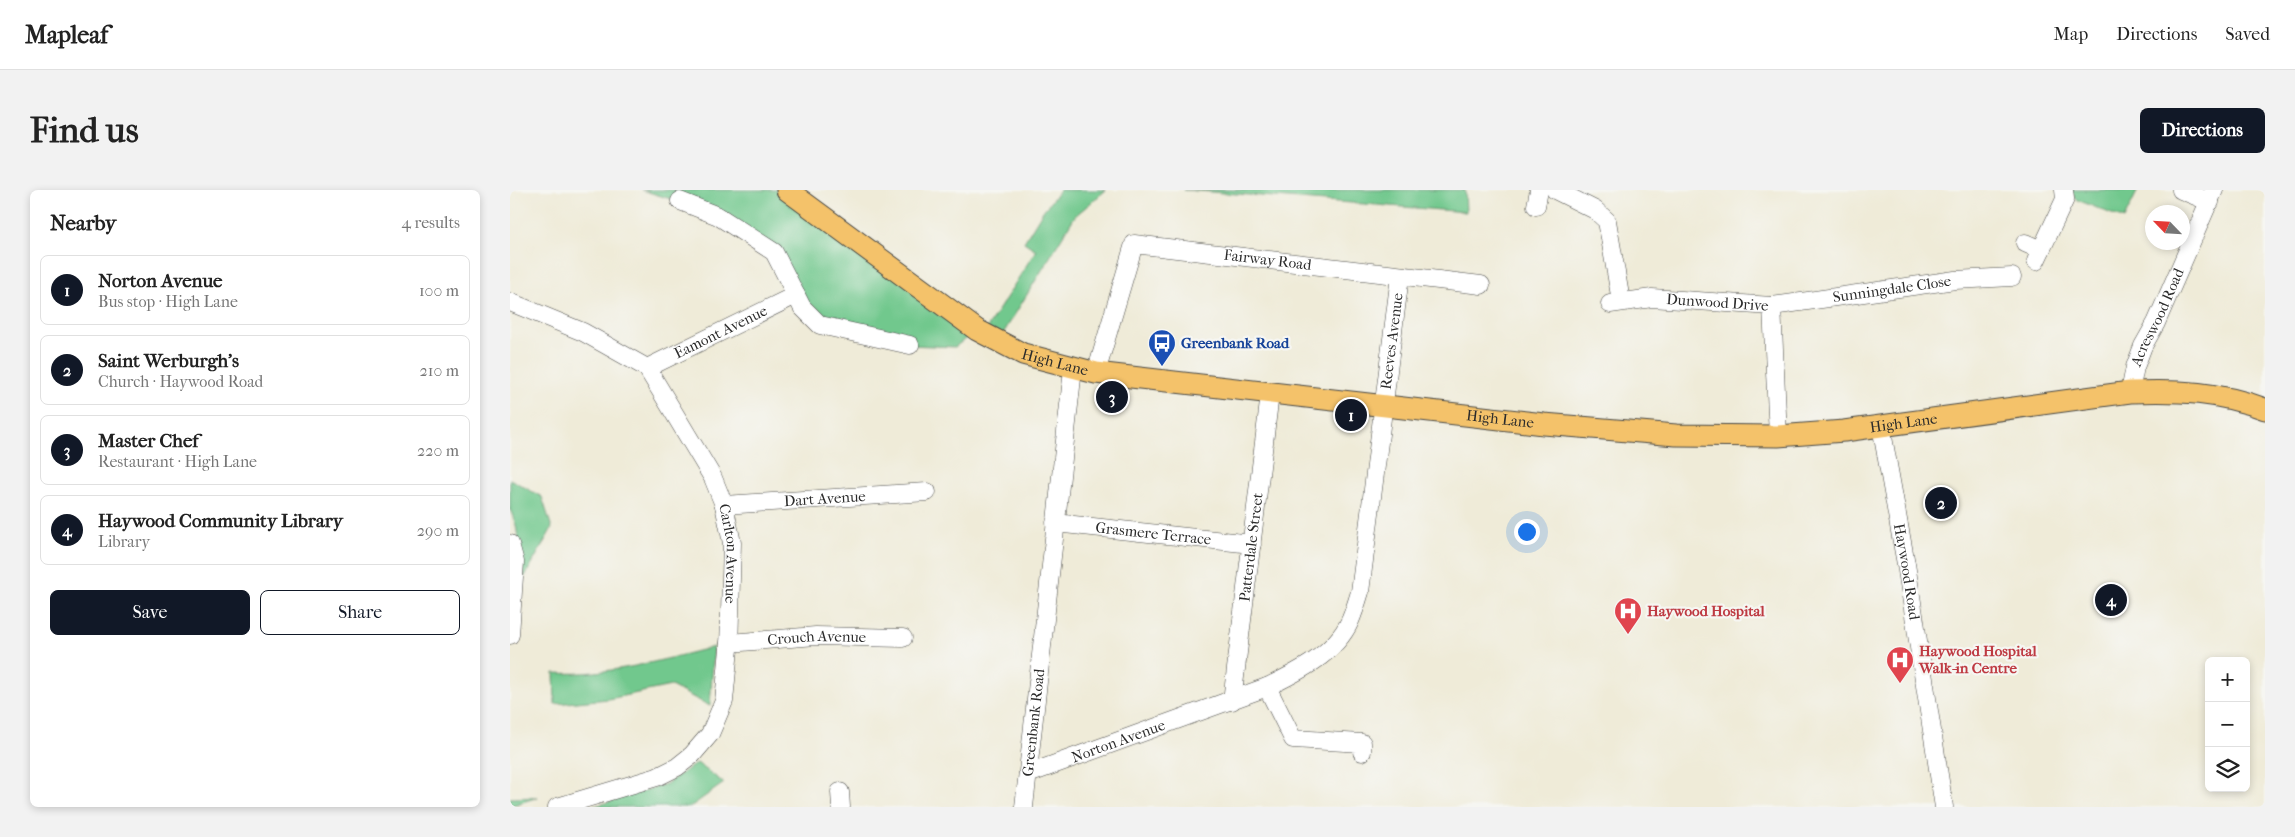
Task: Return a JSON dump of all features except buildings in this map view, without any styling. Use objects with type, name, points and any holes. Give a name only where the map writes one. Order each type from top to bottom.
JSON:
[{"type":"main road","name":"High Lane","points":[[798,193],[977,330],[1023,354],[1072,369],[1096,374],[1544,424],[1676,435],[1778,436],[1880,426],[2130,392],[2192,391],[2264,405]]},
{"type":"street","name":"Dunwood Drive","points":[[1555,190],[1595,210],[1607,221],[1615,303],[1652,298],[1772,306],[1778,436]]},
{"type":"street","points":[[2034,251],[2065,199],[2064,190]]},
{"type":"street","points":[[2181,190],[2212,196]]},
{"type":"street","name":"Acreswood Road","points":[[2130,392],[2135,368],[2143,346],[2156,323],[2212,196]]},
{"type":"street","points":[[680,201],[718,216],[774,252],[802,307],[820,325],[910,345]]},
{"type":"street","name":"Fairway Road","points":[[1096,374],[1134,244],[1481,284]]},
{"type":"street","name":"Reeves Avenue","points":[[1383,405],[1400,276]]},
{"type":"street","name":"Sunningdale Close","points":[[1772,306],[1955,280],[2012,277]]},
{"type":"street","name":"Eamont Avenue","points":[[647,368],[796,295]]},
{"type":"street","name":"Carlton Avenue","points":[[510,302],[583,332],[647,368],[713,478],[724,505],[732,543],[724,701],[710,734],[692,755],[677,767],[657,777],[557,807]]},
{"type":"street","name":"Greenbank Road","points":[[1024,807],[1072,369]]},
{"type":"street","name":"Patterdale Street","points":[[1232,701],[1270,394]]},
{"type":"street","name":"Norton Avenue","points":[[1028,774],[1267,687],[1296,673],[1334,646],[1350,622],[1360,592],[1383,405]]},
{"type":"street","name":"Haywood Road","points":[[1880,426],[1906,564],[1944,807]]},
{"type":"street","name":"Dart Avenue","points":[[724,505],[927,492]]},
{"type":"street","name":"Grasmere Terrace","points":[[1055,523],[1252,544]]},
{"type":"street","points":[[510,544],[515,562],[510,635]]},
{"type":"street","name":"Crouch Avenue","points":[[728,643],[816,636],[903,638]]},
{"type":"street","points":[[1267,687],[1293,739],[1362,742],[1362,752]]},
{"type":"green space","points":[[642,190],[787,190],[977,330],[955,347],[910,345],[820,325],[774,252],[696,207]]},
{"type":"green space","points":[[1060,190],[1106,190],[1075,216],[998,342],[984,333],[1036,250],[1024,242],[1043,211]]},
{"type":"green space","points":[[1183,190],[1465,190],[1466,212],[1198,191]]},
{"type":"green space","points":[[2071,190],[2138,190],[2124,219],[2075,199]]},
{"type":"green space","points":[[510,479],[542,497],[552,528],[524,578],[516,525],[510,509]]},
{"type":"green space","points":[[714,647],[710,706],[671,686],[609,699],[555,704],[554,673],[615,670]]},
{"type":"green space","points":[[697,763],[724,783],[690,807],[592,807],[666,784]]},
{"type":"green space","points":[[538,797],[510,806],[510,798]]},
{"type":"place","name":"Greenbank Road","points":[[1162,367]]},
{"type":"place","name":"Master Chef","points":[[1112,397]]},
{"type":"place","name":"Norton Avenue","points":[[1351,415]]},
{"type":"place","name":"Saint Werburgh's","points":[[1941,503]]},
{"type":"place","name":"Haywood Community Library","points":[[2111,600]]},
{"type":"place","name":"Haywood Hospital","points":[[1628,635]]},
{"type":"place","name":"Haywood Hospital Walk-in Centre","points":[[1900,684]]}]
